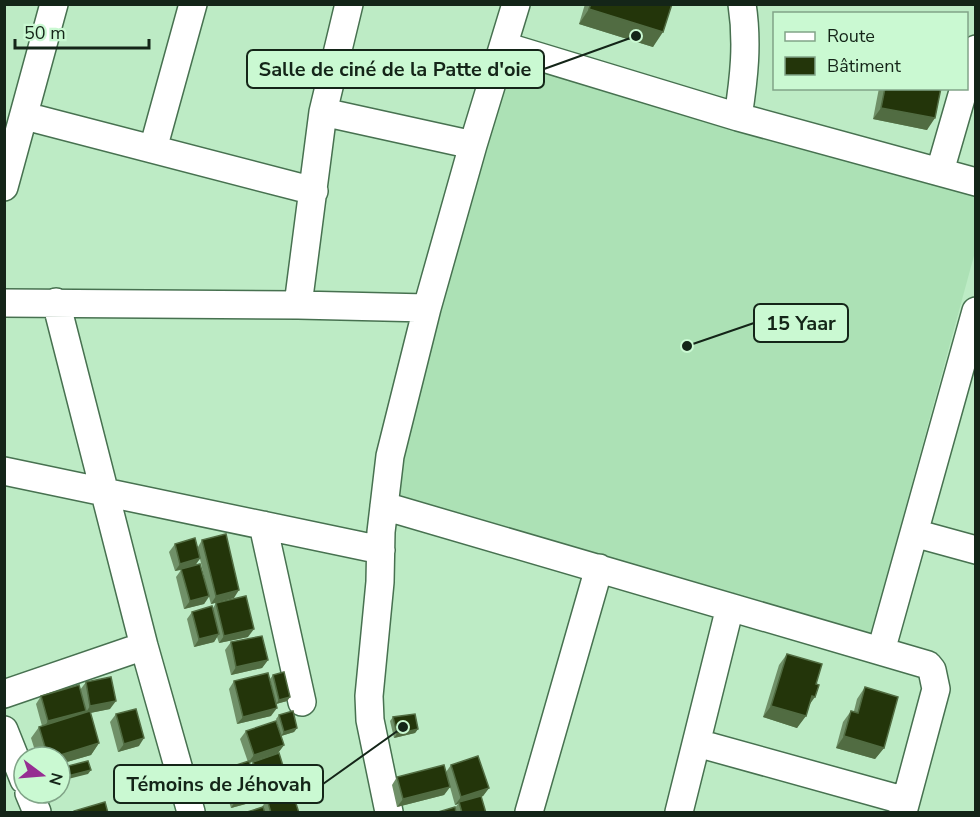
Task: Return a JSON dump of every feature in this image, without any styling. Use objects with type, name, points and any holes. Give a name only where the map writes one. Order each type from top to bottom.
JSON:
[{"type":"street","points":[[4,187],[54,4]]},
{"type":"street","points":[[153,149],[193,4]]},
{"type":"street","points":[[298,305],[323,112],[349,4]]},
{"type":"street","points":[[389,813],[370,720],[384,506],[398,416],[473,145],[516,4]]},
{"type":"street","points":[[738,117],[745,62],[746,33],[742,4]]},
{"type":"street","points":[[504,46],[738,117],[975,182]]},
{"type":"street","points":[[968,73],[975,49]]},
{"type":"street","points":[[940,171],[963,90]]},
{"type":"street","points":[[323,112],[473,145]]},
{"type":"street","points":[[25,116],[314,191]]},
{"type":"street","points":[[56,302],[144,646],[191,813]]},
{"type":"street","points":[[4,303],[298,305],[427,309]]},
{"type":"street","points":[[881,651],[975,311]]},
{"type":"street","points":[[4,471],[381,550]]},
{"type":"street","points":[[384,506],[440,525],[599,568],[928,665],[935,679],[934,699],[904,807],[697,743]]},
{"type":"street","points":[[263,525],[302,702]]},
{"type":"street","points":[[914,533],[975,550]]},
{"type":"street","points":[[529,813],[599,568]]},
{"type":"street","points":[[679,813],[730,607]]},
{"type":"street","points":[[4,694],[144,646]]},
{"type":"street","points":[[4,730],[12,750]]},
{"type":"shaded area","points":[[513,62],[975,195],[975,252],[871,634],[389,495],[430,303]]},
{"type":"building","points":[[591,4],[672,4],[663,32],[589,9]]},
{"type":"building","points":[[885,90],[941,90],[935,118],[881,108]]},
{"type":"building","points":[[226,534],[239,590],[216,596],[202,540]]},
{"type":"building","points":[[195,538],[200,558],[180,564],[175,544]]},
{"type":"building","points":[[200,564],[209,596],[190,601],[181,569]]},
{"type":"building","points":[[246,596],[254,629],[224,636],[216,603]]},
{"type":"building","points":[[212,606],[219,634],[199,639],[192,612]]},
{"type":"building","points":[[262,636],[268,660],[236,667],[231,642]]},
{"type":"building","points":[[787,654],[822,664],[816,684],[819,685],[815,697],[812,696],[806,716],[771,706]]},
{"type":"building","points":[[284,672],[290,697],[279,700],[273,675]]},
{"type":"building","points":[[268,673],[277,708],[243,717],[234,681]]},
{"type":"building","points":[[111,677],[116,701],[90,706],[86,682]]},
{"type":"building","points":[[79,685],[86,711],[48,721],[41,696]]},
{"type":"building","points":[[865,687],[898,697],[884,748],[844,736],[851,711],[858,713]]},
{"type":"building","points":[[136,709],[144,738],[124,744],[116,714]]},
{"type":"building","points":[[90,711],[99,743],[72,751],[72,745],[44,745],[39,727]]},
{"type":"building","points":[[293,711],[297,728],[284,732],[279,715]]},
{"type":"building","points":[[415,714],[418,729],[397,734],[393,717]]},
{"type":"building","points":[[276,721],[284,745],[254,755],[246,731]]},
{"type":"building","points":[[279,753],[289,785],[263,793],[253,762]]},
{"type":"building","points":[[478,756],[489,788],[461,797],[451,765]]},
{"type":"building","points":[[88,761],[91,770],[72,775],[72,765]]},
{"type":"building","points":[[249,761],[258,794],[236,800],[227,768]]},
{"type":"building","points":[[444,765],[450,787],[403,799],[397,777]]},
{"type":"building","points":[[292,791],[299,813],[271,813],[267,799]]},
{"type":"building","points":[[481,796],[486,813],[462,813],[459,802]]},
{"type":"building","points":[[105,802],[108,813],[74,813],[74,811]]},
{"type":"building","points":[[263,807],[265,813],[244,813]]},
{"type":"building","points":[[455,807],[456,813],[438,813],[438,812]]},
{"type":"place","name":"Salle de ciné de la Patte d'oie","points":[[636,36]]},
{"type":"place","name":"15 Yaar","points":[[687,346]]},
{"type":"place","name":"Témoins de Jéhovah","points":[[403,727]]}]
